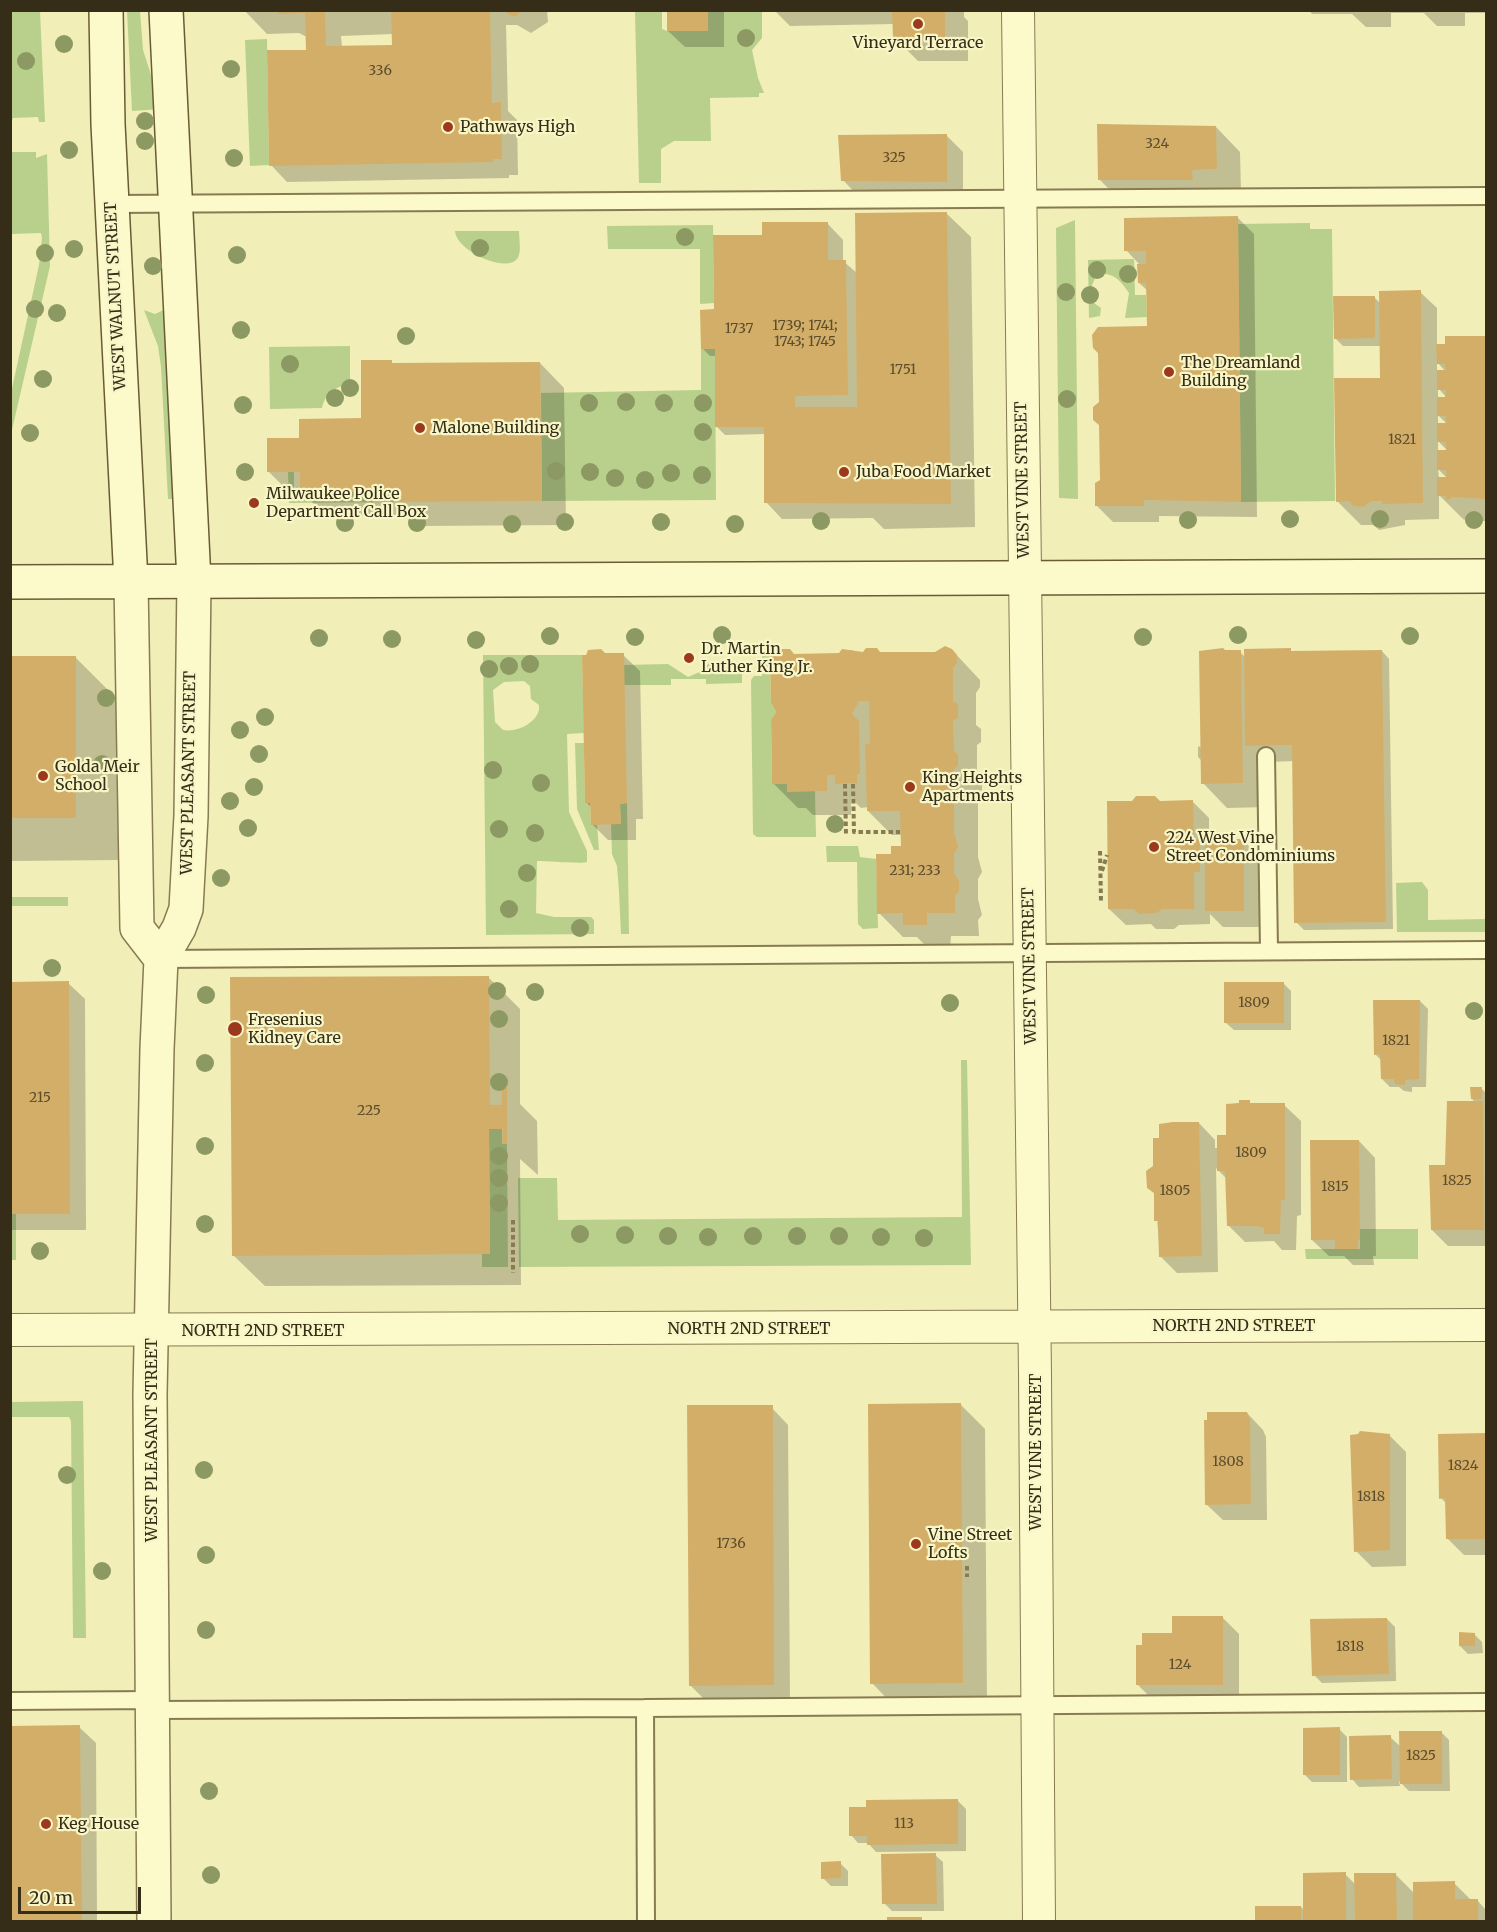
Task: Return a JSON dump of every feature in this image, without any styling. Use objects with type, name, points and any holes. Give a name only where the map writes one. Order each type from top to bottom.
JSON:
[{"type":"main road","name":"WEST WALNUT STREET","points":[[106,10],[112,204],[131,582]]},
{"type":"main road","points":[[166,10],[194,581]]},
{"type":"main road","points":[[10,582],[1486,576]]},
{"type":"main road","name":"WEST PLEASANT STREET","points":[[154,1922],[151,1331],[157,1049],[161,959],[179,928],[186,909],[191,816],[194,581]]},
{"type":"main road","points":[[131,582],[138,928],[161,959]]},
{"type":"street","name":"WEST VINE STREET","points":[[1018,10],[1035,1327],[1040,1922]]},
{"type":"street","name":"NORTH 2ND STREET","points":[[10,1330],[1486,1325]]},
{"type":"lane","points":[[112,204],[1486,196]]},
{"type":"lane","points":[[1266,756],[1269,950]]},
{"type":"lane","points":[[161,959],[1486,950]]},
{"type":"lane","points":[[10,1701],[153,1705],[645,1708],[1486,1702]]},
{"type":"lane","points":[[645,1708],[646,1922]]},
{"type":"path","points":[[845,784],[846,835]]},
{"type":"path","points":[[853,784],[854,832],[900,832]]},
{"type":"path","points":[[1100,851],[1101,901]]},
{"type":"path","points":[[1100,876],[1107,855]]},
{"type":"path","points":[[513,1220],[513,1273]]},
{"type":"path","points":[[967,1566],[967,1577]]},
{"type":"green space","points":[[11,10],[40,11],[45,122],[39,122],[38,117],[13,118],[11,122]]},
{"type":"green space","points":[[127,11],[140,11],[143,50],[162,109],[132,111]]},
{"type":"green space","points":[[635,11],[662,11],[662,29],[667,31],[708,31],[708,11],[762,11],[762,38],[752,50],[764,93],[759,93],[759,97],[710,98],[711,141],[674,141],[661,149],[661,183],[639,183]]},
{"type":"green space","points":[[267,39],[269,165],[250,166],[245,40]]},
{"type":"green space","points":[[11,152],[36,152],[36,158],[47,154],[50,266],[11,434],[11,393],[39,265],[42,238],[41,233],[11,234]]},
{"type":"green space","points":[[1075,220],[1078,499],[1059,498],[1056,228]]},
{"type":"green space","points":[[1310,223],[1310,229],[1332,229],[1335,501],[1241,502],[1238,224]]},
{"type":"green space","points":[[713,225],[714,303],[700,304],[700,249],[608,249],[607,226]]},
{"type":"green space","points":[[455,231],[519,231],[519,255],[515,261],[507,263],[496,263],[485,259],[465,247]]},
{"type":"green space","points":[[1134,259],[1135,295],[1146,295],[1147,317],[1125,318],[1129,293],[1115,277],[1101,274],[1096,276],[1092,285],[1094,303],[1101,308],[1100,316],[1089,318],[1088,260]]},
{"type":"green space","points":[[168,308],[179,499],[168,499],[161,367],[158,346],[144,310],[155,314]]},
{"type":"green space","points":[[350,346],[350,384],[332,391],[322,408],[270,409],[269,347]]},
{"type":"green space","points":[[701,349],[715,349],[716,500],[542,501],[541,393],[701,390]]},
{"type":"green space","points":[[288,472],[294,472],[294,493],[394,491],[394,502],[289,503]]},
{"type":"green space","points":[[762,654],[770,654],[771,703],[776,712],[771,721],[772,784],[787,784],[815,791],[816,837],[757,837],[753,834],[751,680],[754,676],[762,676]]},
{"type":"green space","points":[[483,655],[582,655],[584,733],[567,734],[569,812],[587,851],[587,862],[537,861],[536,913],[554,917],[591,917],[594,920],[594,934],[486,935]],"holes":[[[524,681],[530,686],[531,699],[539,705],[536,716],[522,728],[503,730],[495,722],[493,690],[504,682]]]},
{"type":"green space","points":[[749,662],[749,666],[742,666],[742,683],[706,684],[706,679],[671,679],[671,685],[624,685],[624,665],[668,664],[688,677],[702,671],[709,663]]},
{"type":"green space","points":[[575,743],[584,743],[585,802],[590,803],[591,824],[597,825],[599,850],[594,850],[577,809]]},
{"type":"green space","points":[[627,803],[629,934],[621,934],[617,866],[612,854],[611,824],[621,824],[620,804]]},
{"type":"green space","points":[[826,846],[858,846],[860,857],[876,859],[878,928],[863,929],[858,924],[857,862],[827,862]]},
{"type":"green space","points":[[1422,882],[1428,890],[1428,920],[1486,919],[1486,932],[1397,932],[1396,883]]},
{"type":"green space","points":[[11,897],[68,897],[68,906],[11,906]]},
{"type":"green space","points":[[961,1060],[967,1060],[971,1265],[519,1267],[518,1178],[557,1178],[558,1220],[962,1217]]},
{"type":"green space","points":[[489,1129],[502,1129],[502,1143],[507,1144],[508,1267],[482,1267],[482,1254],[490,1254]]},
{"type":"green space","points":[[10,1214],[16,1214],[16,1260],[11,1260]]},
{"type":"green space","points":[[1360,1229],[1418,1229],[1418,1259],[1306,1259],[1305,1249],[1360,1249]]},
{"type":"green space","points":[[83,1401],[86,1638],[73,1638],[71,1421],[69,1417],[11,1417],[10,1402]]},
{"type":"building","points":[[278,10],[325,10],[326,46],[392,45],[391,10],[490,10],[492,103],[501,102],[502,159],[493,159],[493,162],[269,166],[267,50],[306,50],[305,13],[278,14]]},
{"type":"building","points":[[502,10],[524,10],[514,17]]},
{"type":"building","points":[[667,10],[708,10],[708,31],[667,31]]},
{"type":"building","name":"Vineyard Terrace","points":[[892,10],[945,10],[945,37],[893,38]]},
{"type":"building","points":[[1097,124],[1216,126],[1217,169],[1192,170],[1193,180],[1098,180]]},
{"type":"building","points":[[947,134],[947,182],[841,181],[838,135]]},
{"type":"building","points":[[947,212],[951,504],[764,503],[764,427],[715,427],[715,349],[701,349],[700,310],[714,309],[713,235],[762,235],[762,222],[828,222],[828,260],[846,260],[848,395],[795,396],[795,407],[857,407],[855,213]]},
{"type":"building","name":"The Dreamland Building","points":[[1238,216],[1241,502],[1144,500],[1144,506],[1095,506],[1095,483],[1100,480],[1099,425],[1093,420],[1093,407],[1099,402],[1098,353],[1093,348],[1092,335],[1098,327],[1147,326],[1146,283],[1138,283],[1137,264],[1146,264],[1146,251],[1124,251],[1124,218]]},
{"type":"building","points":[[1421,290],[1423,503],[1382,504],[1382,501],[1371,501],[1363,507],[1353,506],[1349,501],[1336,502],[1334,378],[1380,378],[1379,291]]},
{"type":"building","points":[[1333,296],[1375,296],[1375,338],[1334,339]]},
{"type":"building","points":[[1445,336],[1486,336],[1486,499],[1451,497],[1446,500],[1446,496],[1437,496],[1437,477],[1446,477],[1446,470],[1437,470],[1437,450],[1446,450],[1446,442],[1437,442],[1437,423],[1446,423],[1446,416],[1437,416],[1437,397],[1445,397],[1446,390],[1437,390],[1437,370],[1446,370],[1445,364],[1437,364],[1436,344],[1445,344]]},
{"type":"building","name":"Malone Building","points":[[361,360],[392,360],[392,363],[540,362],[542,501],[394,502],[394,491],[300,493],[300,472],[267,472],[267,438],[299,438],[299,419],[361,418]]},
{"type":"building","name":"King Heights Apartments","points":[[945,646],[957,655],[957,663],[953,668],[953,701],[958,704],[958,718],[953,721],[954,751],[958,755],[958,766],[954,769],[954,832],[958,847],[954,854],[954,873],[959,881],[959,891],[955,896],[955,913],[927,913],[927,925],[903,925],[903,913],[877,914],[876,854],[891,854],[891,846],[901,846],[900,811],[867,811],[865,744],[870,744],[869,701],[859,701],[852,714],[859,721],[860,774],[857,774],[857,783],[835,784],[835,775],[827,775],[827,791],[787,792],[787,784],[772,784],[771,720],[776,712],[771,703],[770,654],[779,654],[781,649],[790,649],[794,654],[839,653],[842,649],[863,652],[866,648],[877,648],[880,652],[935,652]]},
{"type":"building","points":[[1223,648],[1241,650],[1243,783],[1201,784],[1199,651]]},
{"type":"building","points":[[1291,648],[1291,651],[1382,650],[1386,922],[1294,923],[1292,745],[1245,746],[1244,649]]},
{"type":"building","points":[[601,649],[605,653],[624,653],[627,803],[620,804],[621,824],[591,825],[590,803],[585,803],[582,655],[586,655],[588,650]]},
{"type":"building","name":"Golda Meir School","points":[[10,656],[76,656],[76,818],[10,818]]},
{"type":"building","name":"224 West Vine Street Condominiums","points":[[1136,796],[1155,796],[1160,801],[1193,800],[1194,839],[1200,839],[1200,872],[1194,872],[1194,909],[1162,909],[1157,913],[1139,914],[1134,909],[1108,909],[1107,801],[1132,801]]},
{"type":"building","points":[[1205,839],[1244,839],[1244,911],[1205,911]]},
{"type":"building","points":[[489,976],[490,1105],[502,1105],[502,1088],[507,1088],[507,1144],[502,1144],[503,1129],[489,1129],[490,1254],[232,1256],[230,977]]},
{"type":"building","points":[[69,981],[70,1214],[10,1214],[10,982]]},
{"type":"building","points":[[1224,982],[1284,982],[1284,1023],[1224,1023]]},
{"type":"building","points":[[1373,1000],[1420,1000],[1419,1079],[1405,1080],[1405,1085],[1395,1084],[1394,1079],[1381,1079],[1380,1054],[1374,1055]]},
{"type":"building","points":[[1470,1087],[1482,1087],[1482,1099],[1471,1099]]},
{"type":"building","points":[[1239,1100],[1250,1100],[1250,1103],[1285,1103],[1285,1200],[1281,1200],[1280,1234],[1264,1234],[1264,1228],[1257,1226],[1227,1226],[1225,1171],[1217,1171],[1217,1135],[1226,1135],[1226,1104],[1239,1103]]},
{"type":"building","points":[[1447,1101],[1483,1101],[1484,1230],[1431,1230],[1429,1165],[1445,1165]]},
{"type":"building","points":[[1199,1122],[1202,1256],[1159,1257],[1158,1221],[1154,1221],[1154,1193],[1147,1188],[1146,1171],[1153,1166],[1153,1138],[1159,1138],[1159,1124]]},
{"type":"building","points":[[1310,1140],[1359,1140],[1360,1240],[1358,1240],[1358,1249],[1335,1249],[1335,1240],[1311,1240]]},
{"type":"building","name":"Vine Street Lofts","points":[[961,1403],[963,1683],[870,1684],[868,1404]]},
{"type":"building","points":[[687,1405],[773,1405],[774,1685],[689,1686]]},
{"type":"building","points":[[1207,1412],[1247,1412],[1250,1420],[1251,1504],[1205,1505],[1204,1420],[1207,1420]]},
{"type":"building","points":[[1360,1431],[1390,1434],[1390,1550],[1354,1552],[1350,1435],[1358,1434]]},
{"type":"building","points":[[1486,1433],[1486,1539],[1446,1539],[1445,1498],[1439,1499],[1438,1434]]},
{"type":"building","points":[[1172,1616],[1223,1616],[1223,1685],[1136,1685],[1136,1645],[1142,1645],[1142,1633],[1172,1633]]},
{"type":"building","points":[[1387,1618],[1389,1674],[1312,1676],[1310,1619]]},
{"type":"building","points":[[1459,1632],[1475,1633],[1475,1646],[1459,1646]]},
{"type":"building","name":"Keg House","points":[[80,1725],[82,1922],[10,1922],[10,1726]]},
{"type":"building","points":[[1340,1727],[1340,1775],[1303,1775],[1303,1728]]},
{"type":"building","points":[[1399,1731],[1442,1731],[1442,1784],[1400,1784]]},
{"type":"building","points":[[1391,1735],[1392,1779],[1350,1780],[1349,1736]]},
{"type":"building","points":[[958,1799],[958,1844],[867,1845],[867,1836],[849,1836],[849,1807],[866,1807],[866,1800]]},
{"type":"building","points":[[936,1853],[937,1904],[882,1904],[881,1854]]},
{"type":"building","points":[[841,1861],[841,1878],[821,1879],[821,1862]]},
{"type":"building","points":[[1346,1872],[1346,1922],[1303,1922],[1303,1873]]},
{"type":"building","points":[[1354,1873],[1396,1873],[1397,1922],[1355,1922]]},
{"type":"building","points":[[1455,1881],[1455,1899],[1478,1899],[1478,1922],[1413,1922],[1413,1882]]},
{"type":"building","points":[[1255,1906],[1301,1906],[1301,1922],[1255,1922]]},
{"type":"building","points":[[887,1917],[922,1917],[922,1922],[887,1922]]},
{"type":"place","name":"Vineyard Terrace","points":[[918,24]]},
{"type":"place","name":"Pathways High","points":[[448,127]]},
{"type":"place","name":"The Dreamland Building","points":[[1169,372]]},
{"type":"place","name":"Malone Building","points":[[420,428]]},
{"type":"place","name":"Juba Food Market","points":[[844,472]]},
{"type":"place","name":"Milwaukee Police Department Call Box","points":[[254,503]]},
{"type":"place","name":"Dr. Martin Luther King Jr.","points":[[689,658]]},
{"type":"place","name":"Golda Meir School","points":[[43,776]]},
{"type":"place","name":"King Heights Apartments","points":[[910,787]]},
{"type":"place","name":"224 West Vine Street Condominiums","points":[[1154,847]]},
{"type":"place","name":"Fresenius Kidney Care","points":[[235,1029]]},
{"type":"place","name":"Vine Street Lofts","points":[[916,1544]]},
{"type":"place","name":"Keg House","points":[[46,1824]]}]
